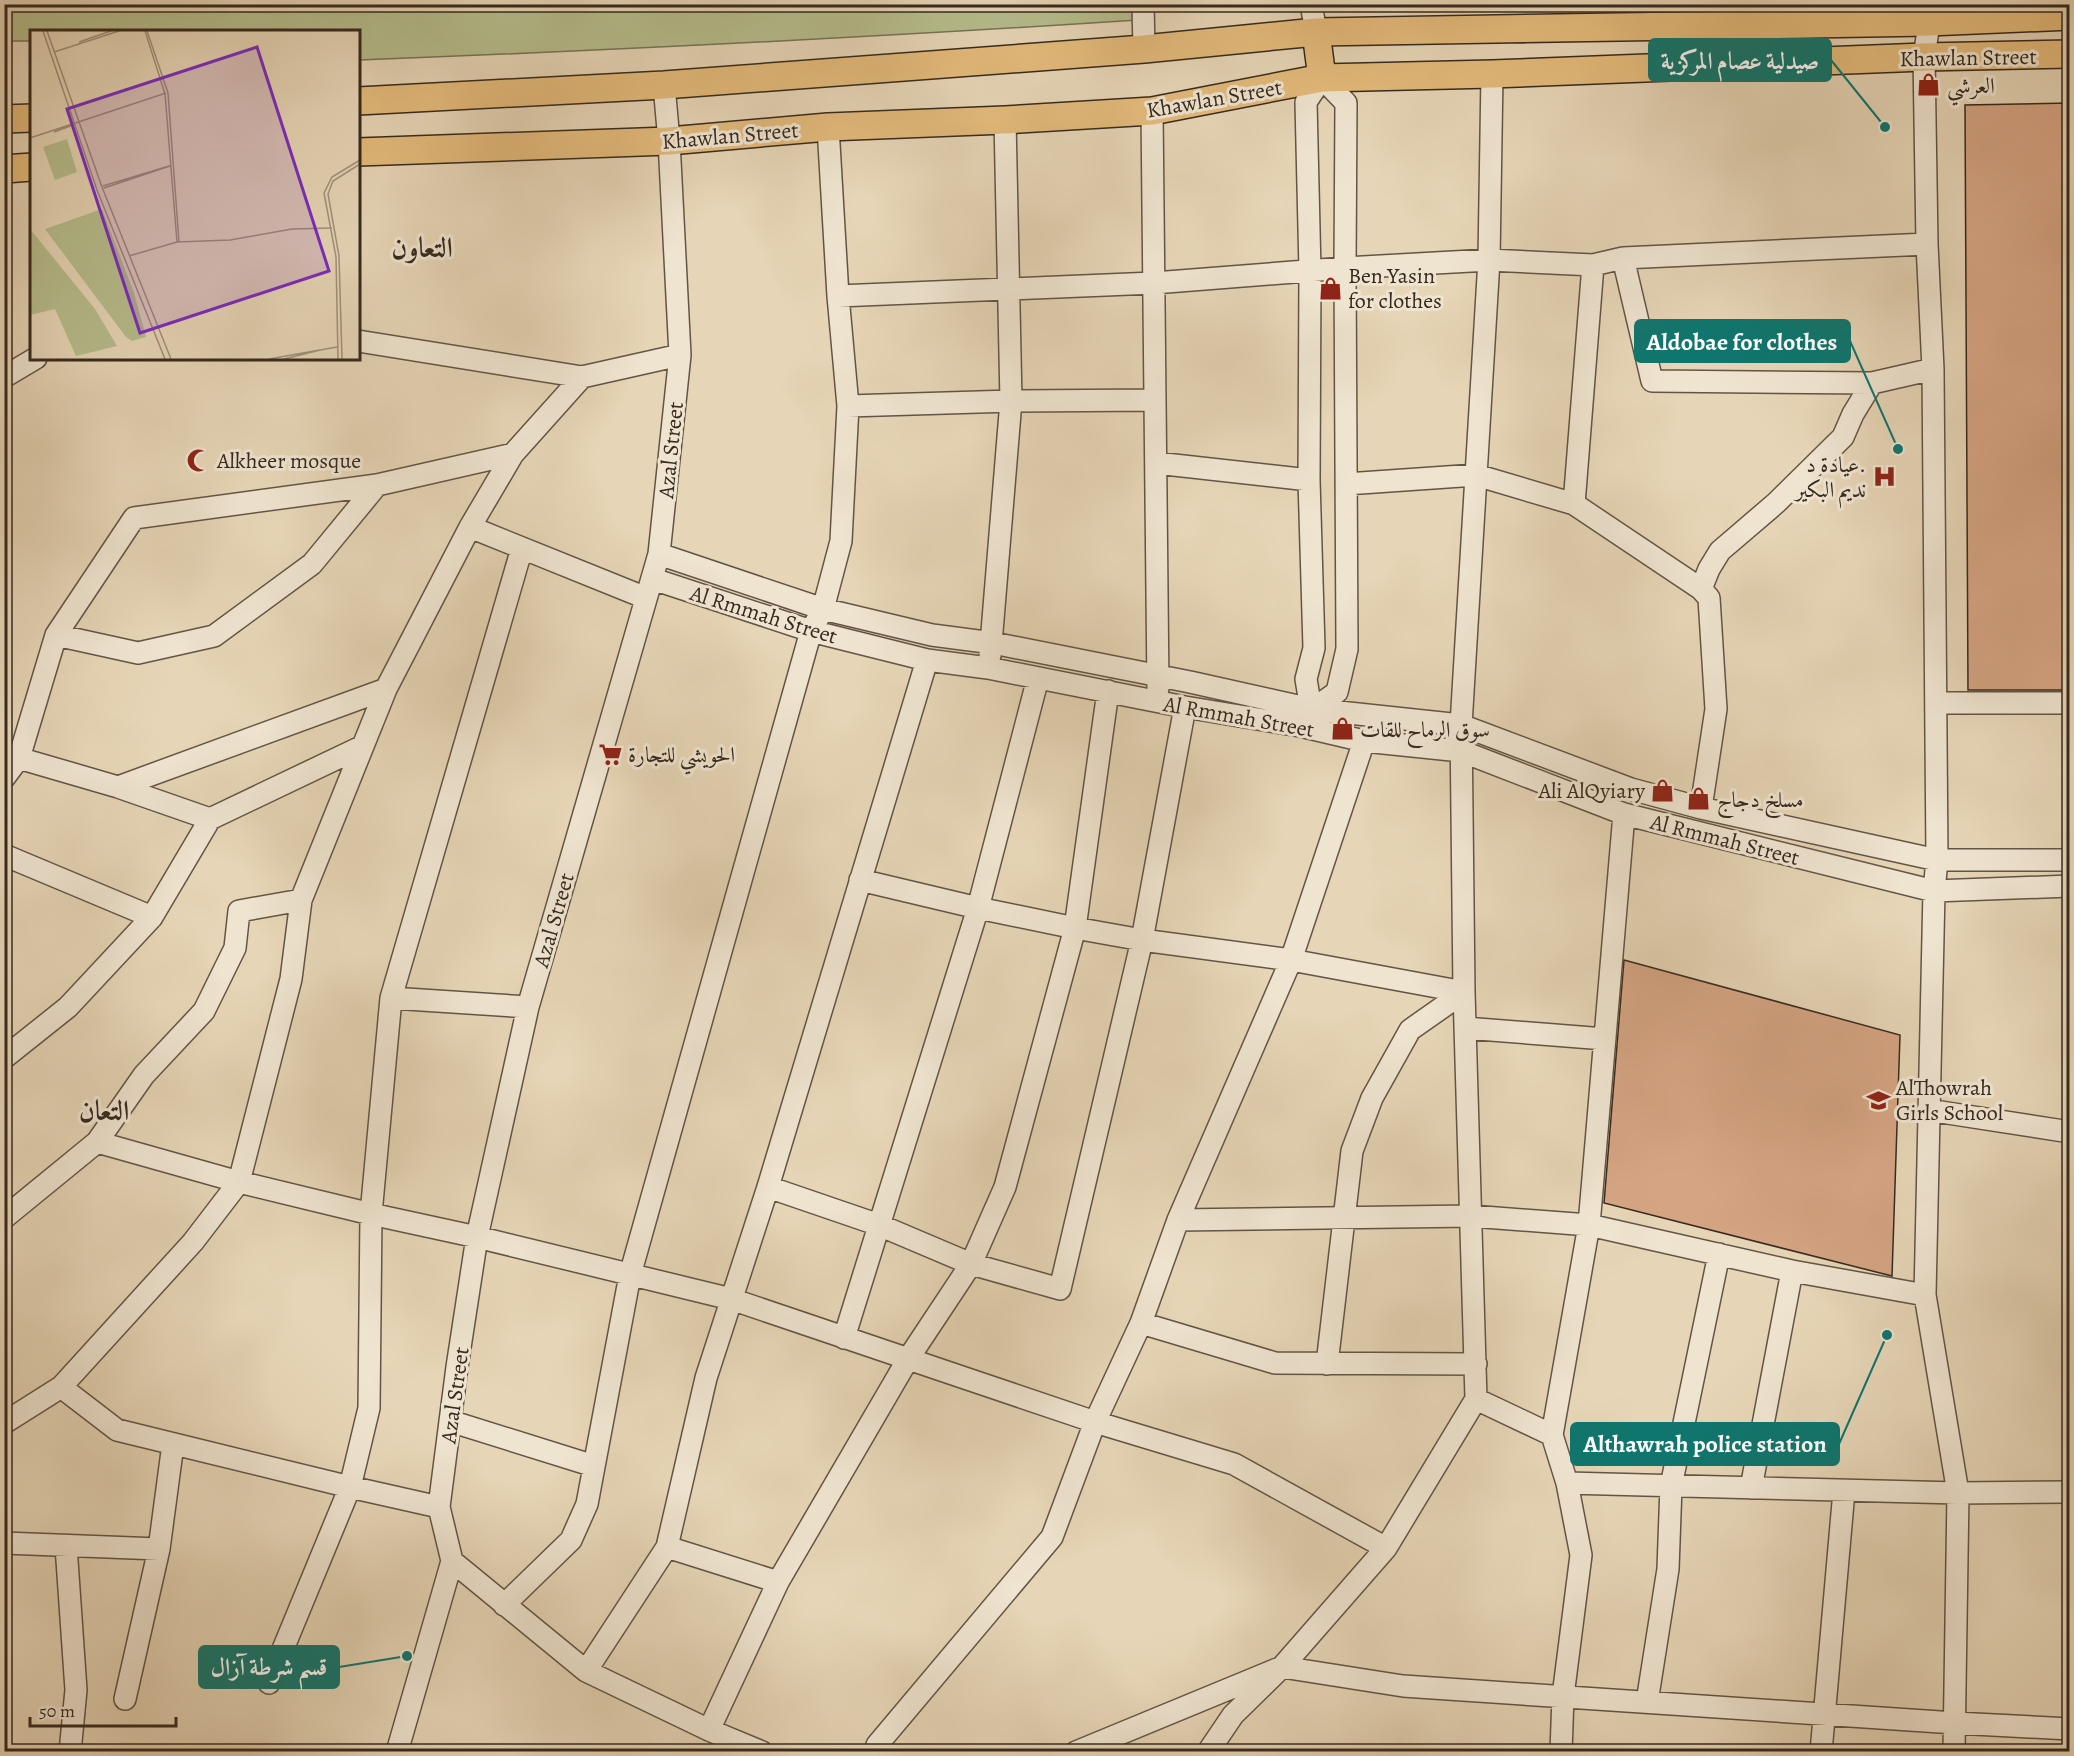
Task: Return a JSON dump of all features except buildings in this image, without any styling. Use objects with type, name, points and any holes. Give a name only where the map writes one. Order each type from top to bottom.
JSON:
[{"type":"main road","name":"Khawlan Street","points":[[360,101],[664,85],[1144,50],[1316,32],[1929,10],[2070,15]]},
{"type":"main road","points":[[1316,32],[1322,78]]},
{"type":"main road","name":"Khawlan Street","points":[[360,152],[669,141],[828,128],[1152,111],[1322,78],[2070,54]]},
{"type":"main road","points":[[4,119],[30,118]]},
{"type":"main road","points":[[4,169],[30,167]]},
{"type":"street","points":[[1143,4],[1144,50]]},
{"type":"street","points":[[1311,4],[1316,32]]},
{"type":"street","points":[[1316,32],[1320,4]]},
{"type":"street","points":[[1929,10],[1924,57],[1927,244],[1934,369],[1938,704],[1937,860],[1934,891],[1925,1295],[1958,1493],[1954,1752]]},
{"type":"street","points":[[1208,1752],[1233,1715],[1282,1667],[1386,1548],[1476,1400],[1464,992],[1461,725],[1489,260],[1492,74]]},
{"type":"street","points":[[1322,78],[1346,103],[1347,649],[1337,692],[1305,718],[1306,679],[1314,648],[1309,480],[1310,272],[1306,102],[1322,78]]},
{"type":"street","name":"Azal Street","points":[[397,1752],[452,1562],[439,1507],[477,1237],[528,1007],[659,554],[680,355],[664,85]]},
{"type":"street","points":[[1152,111],[1158,701]]},
{"type":"street","points":[[988,668],[993,643],[1011,400],[1005,120]]},
{"type":"street","points":[[504,1605],[571,1540],[587,1504],[630,1275],[811,631],[823,609],[841,541],[848,406],[838,296],[828,128]]},
{"type":"street","points":[[838,296],[1154,283],[1345,268],[1489,260],[1593,266],[1623,258],[1927,244]]},
{"type":"street","points":[[1623,258],[1652,381],[1872,383],[1934,369]]},
{"type":"street","points":[[1574,504],[1593,266]]},
{"type":"street","points":[[360,341],[582,377],[680,355]]},
{"type":"street","points":[[4,377],[33,360]]},
{"type":"street","points":[[4,1423],[61,1387],[194,1242],[239,1182],[291,979],[301,900],[386,689],[470,527],[513,454],[582,377]]},
{"type":"street","points":[[1701,589],[1720,551],[1783,496],[1843,438],[1853,414],[1872,383]]},
{"type":"street","points":[[848,406],[1011,400],[1155,400]]},
{"type":"street","points":[[4,778],[56,635],[134,518],[377,485],[513,454]]},
{"type":"street","points":[[1156,463],[1309,480]]},
{"type":"street","points":[[1347,484],[1476,475],[1574,504],[1701,589],[1709,598],[1716,709],[1701,808]]},
{"type":"street","points":[[56,635],[138,653],[214,636],[312,564],[377,485]]},
{"type":"street","name":"Al Rmmah Street","points":[[470,527],[522,548],[650,589],[927,660],[988,668],[1185,706],[1305,718],[1461,725],[1631,789],[1701,808],[1937,860],[2070,860]]},
{"type":"street","points":[[269,1683],[350,1487],[369,1408],[371,1214],[391,998],[522,548]]},
{"type":"street","name":"Al Rmmah Street","points":[[659,554],[823,609],[932,635],[993,643],[1158,675],[1305,718],[1364,741],[1461,751],[1624,814],[1934,891],[2070,886]]},
{"type":"street","points":[[586,1671],[667,1547],[706,1378],[768,1187],[927,660]]},
{"type":"street","points":[[844,1338],[978,908],[1038,678]]},
{"type":"street","points":[[118,787],[386,689]]},
{"type":"street","points":[[709,1730],[778,1582],[908,1359],[971,1263],[1005,1187],[1075,928],[1108,691]]},
{"type":"street","points":[[1938,704],[2070,703]]},
{"type":"street","points":[[768,1187],[879,1225],[971,1263],[1060,1289],[1142,939],[1185,706]]},
{"type":"street","points":[[875,1752],[877,1745],[1052,1536],[1095,1422],[1142,1323],[1178,1220],[1291,960],[1364,741]]},
{"type":"street","points":[[4,1058],[68,1007],[152,917],[210,819],[363,746]]},
{"type":"street","points":[[12,756],[118,787],[210,819]]},
{"type":"street","points":[[1562,1752],[1563,1696],[1581,1555],[1567,1483],[1552,1435],[1589,1225],[1624,814]]},
{"type":"street","points":[[4,855],[152,917]]},
{"type":"street","points":[[860,880],[1075,928],[1291,960],[1464,992]]},
{"type":"street","points":[[4,1218],[97,1142],[144,1076],[204,1011],[235,948],[239,910],[301,900]]},
{"type":"street","points":[[1327,1364],[1352,1151],[1372,1098],[1410,1030],[1464,992]]},
{"type":"street","points":[[391,998],[528,1007]]},
{"type":"street","points":[[1465,1028],[1605,1039]]},
{"type":"street","points":[[1928,1110],[2070,1132]]},
{"type":"street","points":[[97,1142],[239,1182],[731,1299],[1095,1422],[1234,1464],[1386,1548]]},
{"type":"street","points":[[1178,1220],[1471,1216],[1589,1225],[1792,1271],[1925,1295]]},
{"type":"street","points":[[1647,1702],[1668,1569],[1671,1486],[1719,1254]]},
{"type":"street","points":[[1751,1488],[1792,1271]]},
{"type":"street","points":[[1142,1323],[1275,1364],[1476,1364]]},
{"type":"street","points":[[61,1387],[117,1430],[439,1507]]},
{"type":"street","points":[[1476,1400],[1552,1435]]},
{"type":"street","points":[[450,1421],[594,1466]]},
{"type":"street","points":[[125,1699],[159,1549],[173,1444]]},
{"type":"street","points":[[1567,1483],[1844,1491],[2070,1492]]},
{"type":"street","points":[[1821,1752],[1844,1491]]},
{"type":"street","points":[[4,1544],[159,1549]]},
{"type":"street","points":[[66,1546],[76,1690],[70,1752]]},
{"type":"street","points":[[667,1547],[778,1582]]},
{"type":"street","points":[[452,1562],[586,1671],[755,1751]]},
{"type":"street","points":[[1076,1752],[1282,1667],[1403,1686],[2070,1729]]},
{"type":"green space","points":[[5,4],[1138,5],[1138,20],[748,43],[360,60],[360,30],[30,30],[30,41],[5,41]]},
{"type":"place","name":"العرشي","points":[[1929,85]]},
{"type":"place","name":"صيدلية عصام المركزية","points":[[1885,127]]},
{"type":"place","name":"Ben Yasin for clothes","points":[[1330,288]]},
{"type":"place","name":"Aldobae for clothes","points":[[1898,449]]},
{"type":"place","name":"Alkheer mosque","points":[[199,460]]},
{"type":"place","name":"عيادة د. نديم البكير","points":[[1884,477]]},
{"type":"place","name":"سوق الرماح للقات","points":[[1342,729]]},
{"type":"place","name":"الحويشي للتجارة","points":[[610,754]]},
{"type":"place","name":"Ali AlQyiary","points":[[1663,790]]},
{"type":"place","name":"مسلخ دجاج","points":[[1699,799]]},
{"type":"place","name":"AlThowrah Girls School","points":[[1878,1100]]},
{"type":"place","name":"Althawrah police station","points":[[1887,1335]]},
{"type":"place","name":"قسم شرطة آزال","points":[[407,1656]]},
{"type":"district","name":"التعاون","points":[[422,247]]},
{"type":"district","name":"التعان","points":[[104,1110]]}]
